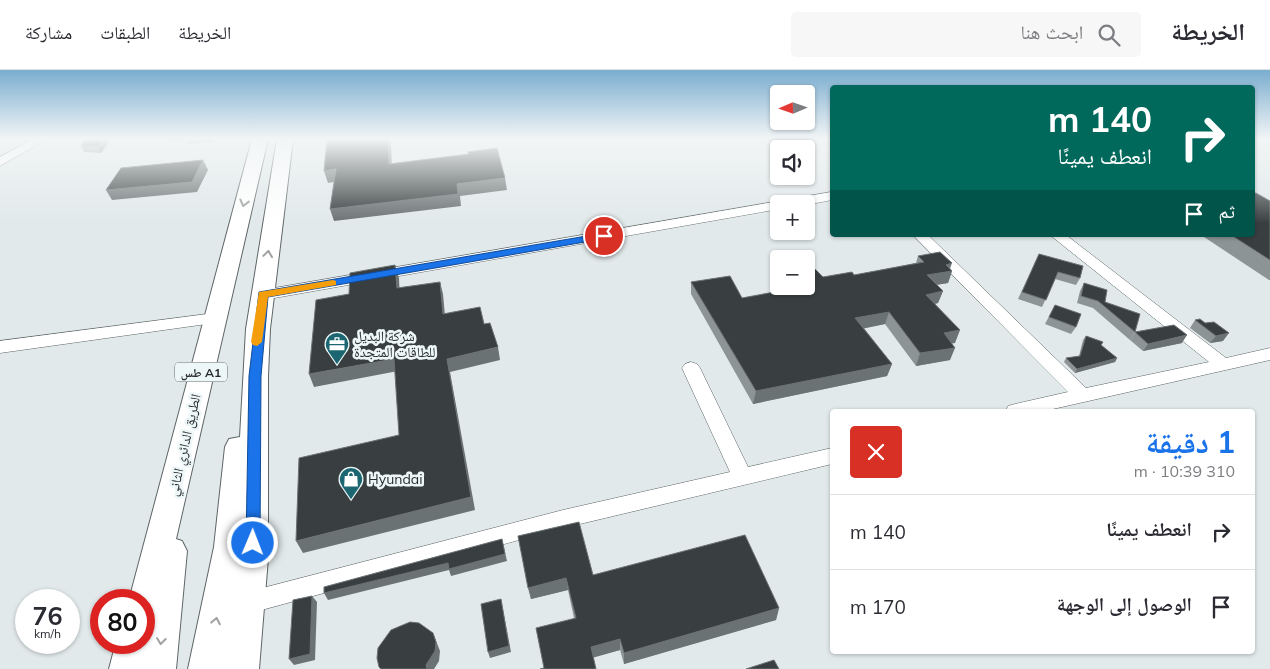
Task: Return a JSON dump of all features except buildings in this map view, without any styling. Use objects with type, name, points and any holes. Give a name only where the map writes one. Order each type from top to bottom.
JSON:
[{"type":"highway","name":"الطريق الدائري الثاني","points":[[148,589],[253,167]]},
{"type":"highway","points":[[206,669],[230,548],[243,409],[258,329],[281,167]]},
{"type":"highway","points":[[241,669],[252,558],[255,376],[258,329]]},
{"type":"highway","points":[[158,669],[182,454]]},
{"type":"highway","points":[[127,669],[131,654]]},
{"type":"street","points":[[815,199],[830,196]]},
{"type":"street","points":[[263,295],[770,207]]},
{"type":"street","points":[[922,237],[1082,395]]},
{"type":"street","points":[[1060,237],[1224,364]]},
{"type":"street","points":[[0,347],[215,318]]},
{"type":"street","points":[[1023,409],[1270,354]]},
{"type":"street","points":[[691,368],[743,478]]},
{"type":"street","points":[[247,603],[563,520],[830,456]]},
{"type":"slow traffic","points":[[257,342],[263,295],[333,283]]},
{"type":"place","name":"شركة البديل للطاقات المتجدة","points":[[337,365]]},
{"type":"place","name":"Hyundai","points":[[351,500]]},
{"type":"route","points":[[253,543],[255,376],[258,329],[263,295],[604,236]]}]
